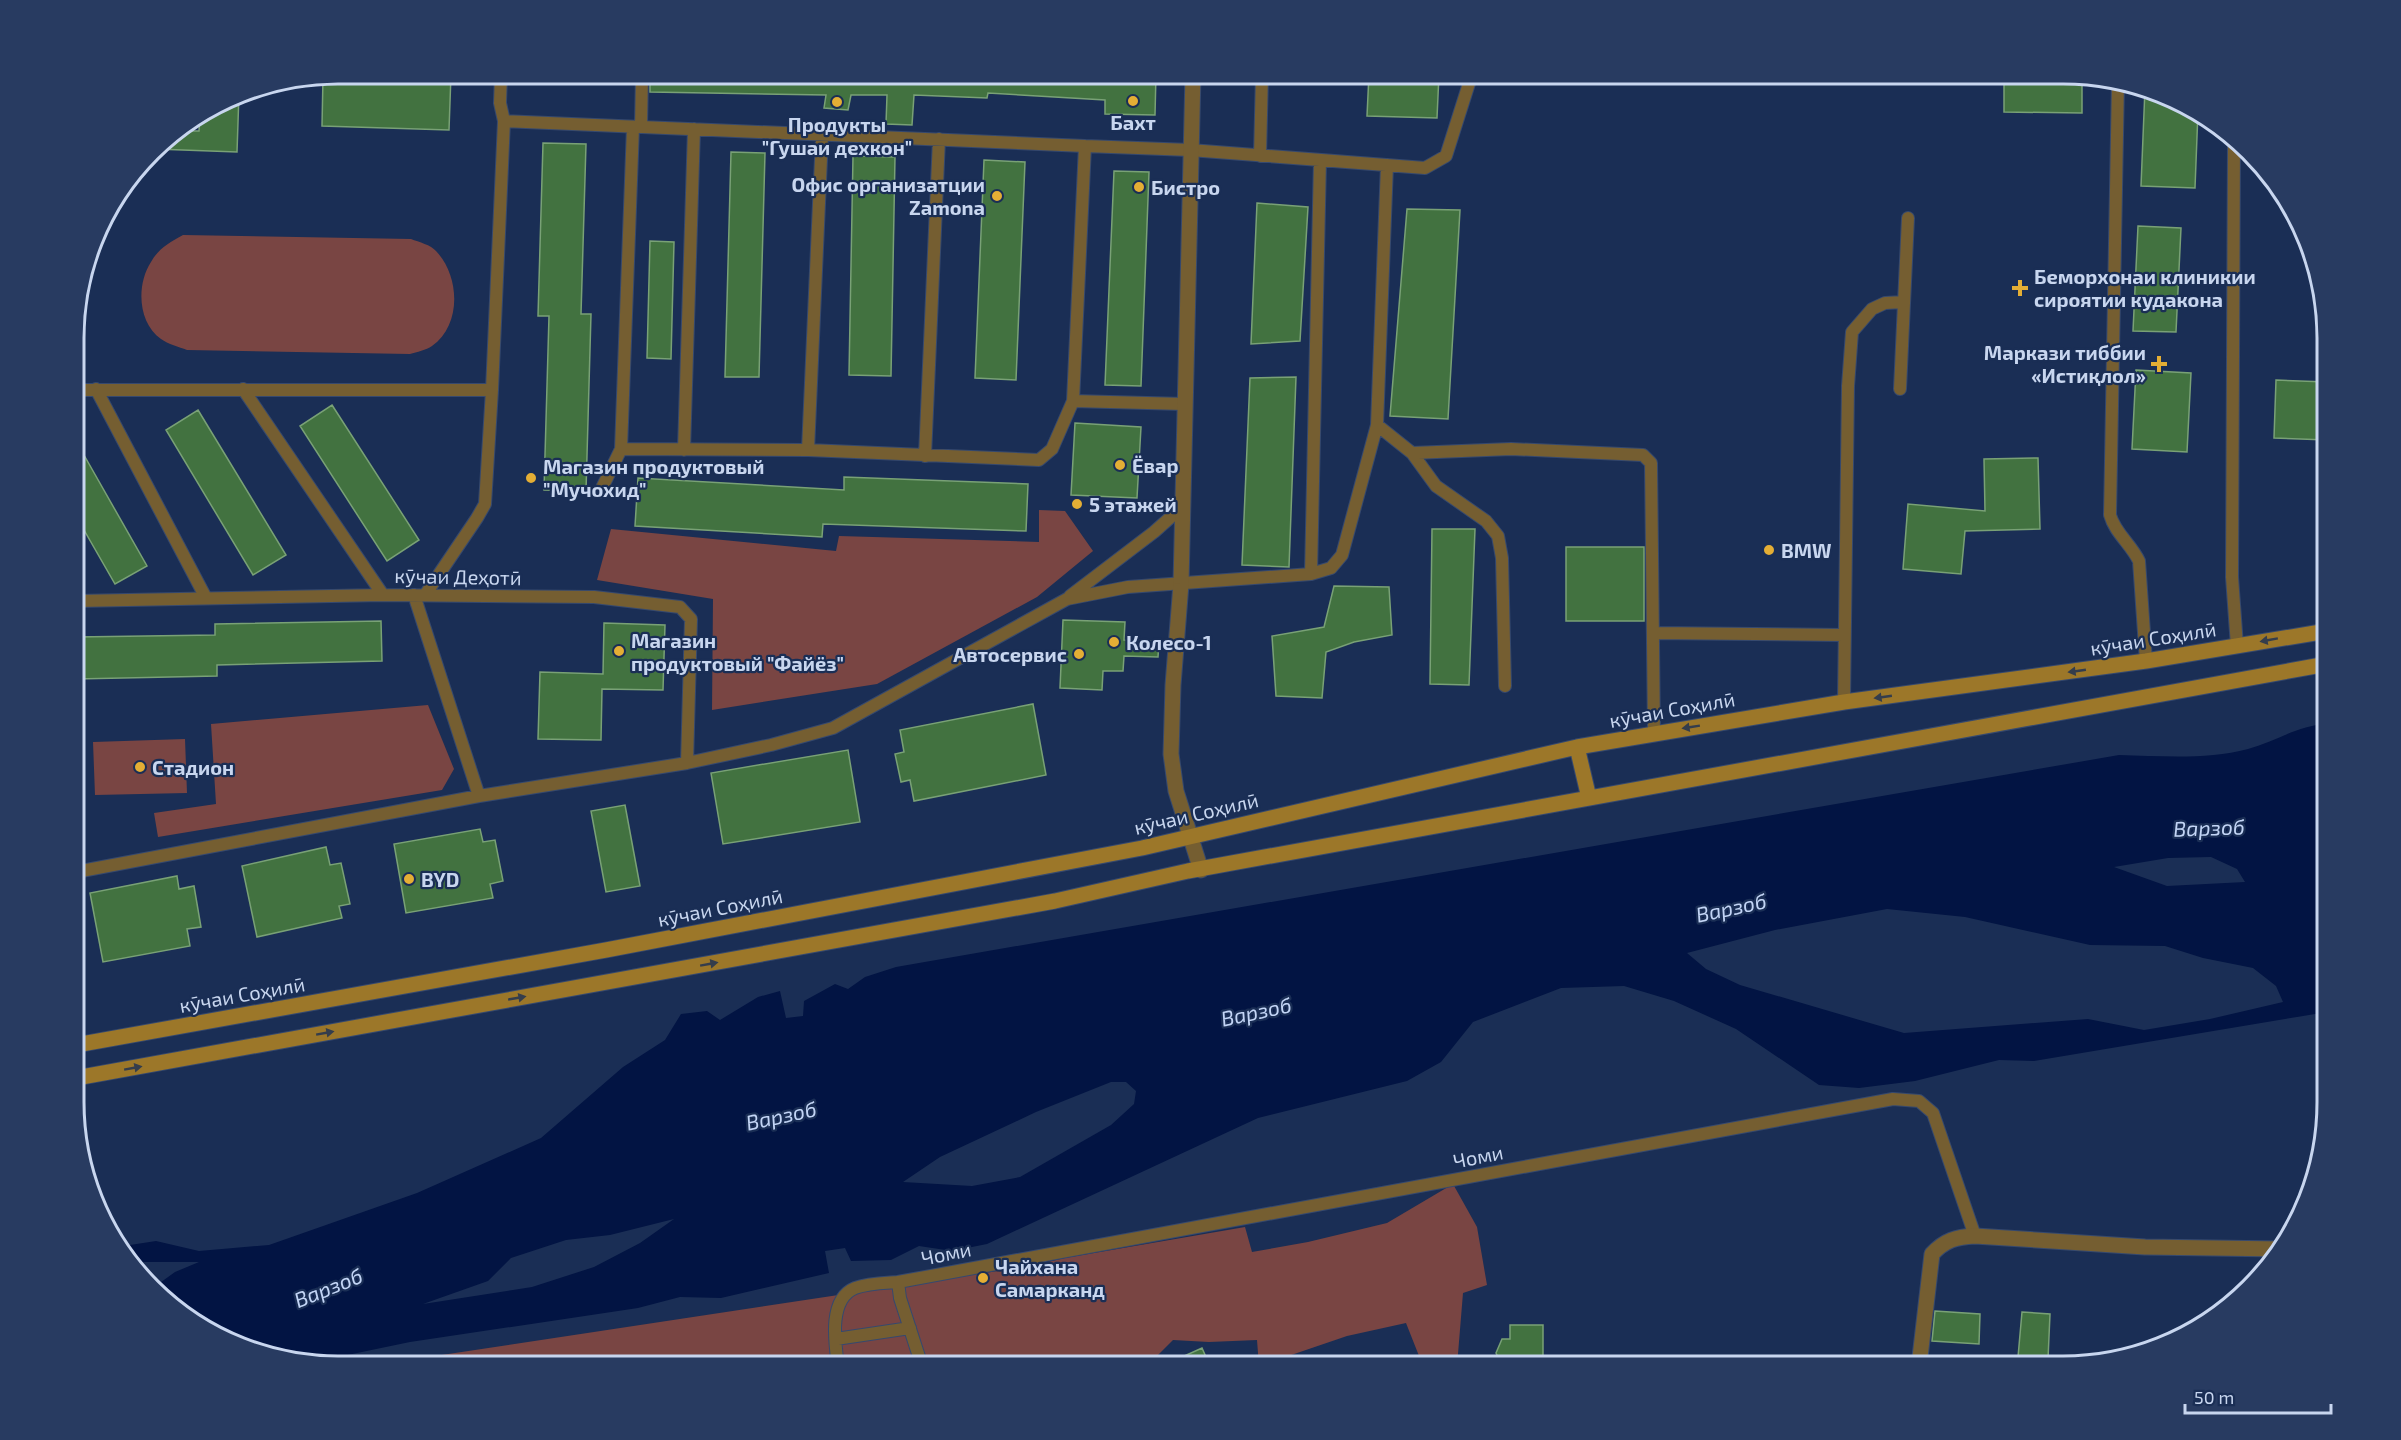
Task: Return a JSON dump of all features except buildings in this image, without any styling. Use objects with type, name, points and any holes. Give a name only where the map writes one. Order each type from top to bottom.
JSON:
[{"type":"main road","name":"кӯчаи Соҳилӣ","points":[[84,1044],[594,952],[1142,848],[1576,747],[1844,702],[2146,661],[2317,633]]},
{"type":"main road","points":[[84,1077],[1055,901],[1201,870],[2317,666]]},
{"type":"main road","points":[[1576,747],[1589,798]]},
{"type":"street","points":[[1193,84],[1181,584],[1173,685],[1171,754],[1176,791],[1201,870]]},
{"type":"street","points":[[1920,1356],[1932,1254],[1942,1243],[1957,1237],[1975,1236],[2145,1247],[2270,1249]]},
{"type":"lane","points":[[479,796],[419,595],[485,504],[504,121],[500,103],[501,84]]},
{"type":"lane","points":[[600,492],[621,449],[641,84]]},
{"type":"lane","points":[[1260,156],[1262,84]]},
{"type":"lane","points":[[504,121],[1190,150],[1425,168],[1446,156],[1469,84]]},
{"type":"lane","points":[[2118,90],[2110,516],[2113,525],[2135,552],[2139,561],[2146,661]]},
{"type":"lane","points":[[684,450],[694,129]]},
{"type":"lane","points":[[808,450],[822,136]]},
{"type":"lane","points":[[925,456],[939,139]]},
{"type":"lane","points":[[621,449],[808,450],[1038,460],[1052,449],[1073,401],[1085,146]]},
{"type":"lane","points":[[2234,151],[2232,577],[2237,646]]},
{"type":"lane","points":[[1311,574],[1320,160]]},
{"type":"lane","points":[[1067,599],[1104,590],[1311,574],[1331,568],[1342,555],[1377,425],[1387,165]]},
{"type":"lane","points":[[1900,389],[1908,218]]},
{"type":"lane","points":[[1844,702],[1848,386],[1852,332],[1872,309],[1885,303],[1904,302]]},
{"type":"lane","points":[[96,389],[206,598]]},
{"type":"lane","points":[[243,389],[383,595]]},
{"type":"lane","points":[[84,390],[492,390]]},
{"type":"lane","points":[[1073,401],[1184,404]]},
{"type":"lane","points":[[1377,425],[1412,453],[1436,486],[1486,521],[1498,536],[1502,558],[1505,686]]},
{"type":"lane","points":[[1412,453],[1511,449],[1608,452],[1643,455],[1648,458],[1651,463],[1654,733]]},
{"type":"lane","points":[[84,870],[479,796],[687,763],[771,745],[833,728],[1067,599],[1147,538],[1182,507]]},
{"type":"lane","name":"кӯчаи Деҳотӣ","points":[[84,601],[419,595],[594,597],[680,607],[691,618],[687,763]]},
{"type":"lane","points":[[1653,633],[1844,635]]},
{"type":"lane","name":"Чоми","points":[[836,1339],[840,1300],[845,1293],[866,1285],[898,1282],[1893,1099],[1919,1101],[1933,1113],[1975,1236]]},
{"type":"lane","points":[[898,1282],[919,1356]]},
{"type":"lane","points":[[837,1356],[836,1339],[910,1328]]},
{"type":"shaded area","points":[[183,235],[411,239],[436,251],[450,273],[454,300],[449,326],[432,346],[410,354],[187,350],[164,341],[153,332],[144,314],[142,303],[143,281],[154,257],[169,243]]},
{"type":"shaded area","points":[[1039,510],[1065,511],[1093,551],[1037,597],[877,684],[712,710],[713,599],[597,580],[611,529],[836,551],[839,536],[1039,542]]},
{"type":"shaded area","points":[[428,705],[454,769],[442,790],[158,837],[154,813],[216,804],[211,724]]},
{"type":"shaded area","name":"Стадион","points":[[185,739],[187,793],[95,795],[93,742]]},
{"type":"shaded area","points":[[1453,1184],[1477,1227],[1487,1285],[1463,1293],[1458,1356],[1419,1356],[1406,1323],[1347,1336],[1288,1356],[1258,1356],[1257,1340],[1209,1342],[1173,1340],[1157,1356],[435,1356],[1031,1266],[1245,1227],[1252,1252],[1308,1242],[1387,1223]]},
{"type":"water","name":"Варзоб","points":[[2317,725],[2317,1014],[2034,1061],[1999,1060],[1915,1081],[1859,1088],[1819,1085],[1736,1029],[1674,1001],[1624,986],[1561,988],[1473,1022],[1441,1062],[1407,1081],[1258,1118],[987,1244],[952,1251],[919,1246],[891,1260],[851,1261],[845,1248],[825,1251],[829,1273],[721,1298],[680,1297],[638,1308],[410,1342],[343,1356],[289,1351],[241,1337],[226,1330],[197,1313],[160,1282],[175,1272],[199,1262],[142,1262],[129,1245],[156,1241],[199,1251],[269,1245],[417,1193],[541,1138],[623,1067],[665,1040],[681,1014],[707,1011],[720,1020],[758,997],[780,991],[786,1018],[803,1016],[804,1001],[835,984],[848,989],[865,977],[896,967],[2119,755],[2216,755],[2258,746]],"holes":[[[2211,857],[2237,869],[2245,882],[2167,886],[2114,867],[2168,858]],[[1887,909],[1965,917],[2090,945],[2165,946],[2203,958],[2253,968],[2276,986],[2283,1002],[2210,1019],[2144,1030],[2088,1019],[1904,1033],[1740,985],[1706,969],[1687,953],[1775,930]],[[1111,1082],[1126,1082],[1136,1091],[1134,1104],[1111,1125],[1020,1177],[972,1186],[903,1182],[940,1157],[1036,1112]],[[674,1219],[640,1243],[594,1267],[532,1287],[423,1304],[488,1281],[511,1258],[566,1240],[610,1235]]]},
{"type":"place","name":"Бахт","points":[[1133,101]]},
{"type":"place","name":"Продукты \"Гушаи дехкон\"","points":[[837,102]]},
{"type":"place","name":"Бистро","points":[[1139,187]]},
{"type":"place","name":"Офис организатции Zamona","points":[[997,196]]},
{"type":"place","name":"Беморхонаи клиникии сироятии кудакона","points":[[2020,288]]},
{"type":"place","name":"Маркази тиббии «Истиқлол»","points":[[2159,364]]},
{"type":"place","name":"Ёвар","points":[[1120,465]]},
{"type":"place","name":"Магазин продуктовый \"Мучохид\"","points":[[531,478]]},
{"type":"place","name":"5 этажей","points":[[1077,504]]},
{"type":"place","name":"BMW","points":[[1769,550]]},
{"type":"place","name":"Колесо-1","points":[[1114,642]]},
{"type":"place","name":"Магазин продуктовый \"Файёз\"","points":[[619,651]]},
{"type":"place","name":"Автосервис","points":[[1079,654]]},
{"type":"place","name":"Стадион","points":[[140,767]]},
{"type":"place","name":"BYD","points":[[409,879]]},
{"type":"place","name":"Чайхана Самарканд","points":[[983,1278]]}]
